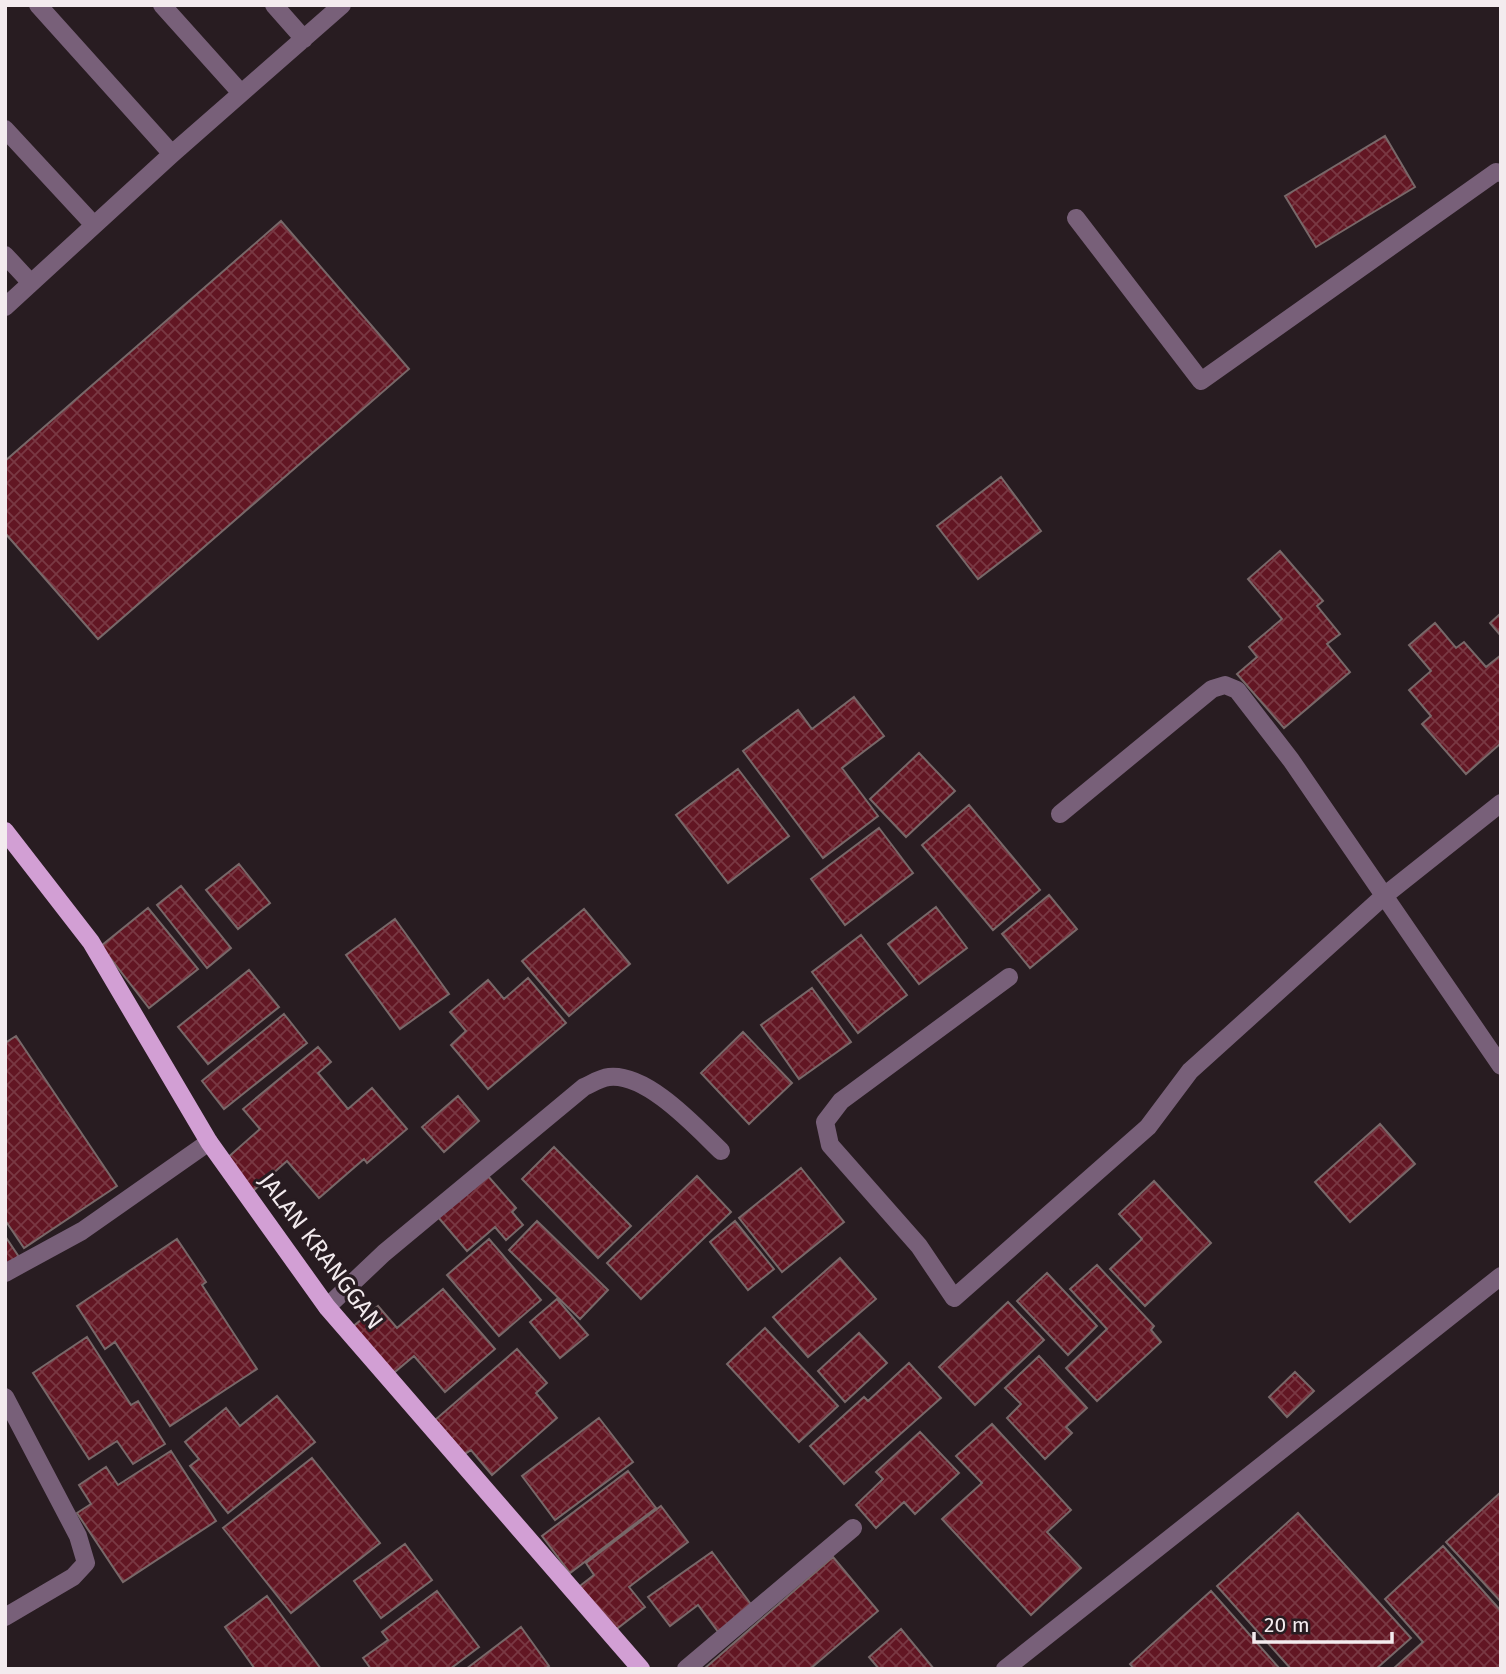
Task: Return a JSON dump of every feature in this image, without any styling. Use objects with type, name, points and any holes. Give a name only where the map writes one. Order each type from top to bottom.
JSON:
[{"type":"main road","name":"JALAN KRANGGAN","points":[[5,831],[91,942],[209,1142],[327,1307],[641,1669]]},
{"type":"street","points":[[38,5],[172,154]]},
{"type":"street","points":[[162,5],[241,93]]},
{"type":"street","points":[[274,5],[303,38]]},
{"type":"street","points":[[5,307],[172,154],[342,5]]},
{"type":"street","points":[[5,129],[94,225]]},
{"type":"street","points":[[1076,218],[1201,381],[1496,172],[1501,173]]},
{"type":"street","points":[[5,255],[31,283]]},
{"type":"street","points":[[1060,814],[1212,689],[1226,685],[1237,690],[1290,760],[1501,1066]]},
{"type":"street","points":[[1009,977],[841,1101],[825,1122],[830,1145],[919,1246],[954,1298],[1148,1127],[1190,1070],[1384,896],[1501,803]]},
{"type":"street","points":[[327,1307],[384,1253],[583,1087],[606,1077],[625,1077],[645,1087],[680,1111],[721,1151]]},
{"type":"street","points":[[5,1273],[82,1231],[209,1142]]},
{"type":"street","points":[[1005,1669],[1501,1276]]},
{"type":"street","points":[[5,1397],[78,1536],[86,1563],[73,1577],[5,1617]]},
{"type":"street","points":[[686,1669],[853,1528]]},
{"type":"building","points":[[1385,136],[1415,187],[1316,247],[1285,196]]},
{"type":"building","points":[[281,221],[409,369],[98,639],[5,533],[5,461]]},
{"type":"building","points":[[1001,477],[1041,531],[978,579],[937,526]]},
{"type":"building","points":[[1280,551],[1323,601],[1317,606],[1340,634],[1327,644],[1350,672],[1284,728],[1237,674],[1257,657],[1249,647],[1282,619],[1248,579]]},
{"type":"building","points":[[1501,613],[1501,636],[1490,623]]},
{"type":"building","points":[[1435,623],[1456,648],[1464,642],[1486,667],[1501,655],[1501,743],[1466,774],[1422,724],[1431,716],[1409,690],[1431,671],[1409,645]]},
{"type":"building","points":[[854,697],[884,736],[842,768],[878,816],[823,858],[743,751],[798,710],[812,729]]},
{"type":"building","points":[[919,753],[955,791],[906,837],[870,799]]},
{"type":"building","points":[[738,769],[789,836],[728,883],[676,815]]},
{"type":"building","points":[[969,805],[1040,890],[993,930],[922,845]]},
{"type":"building","points":[[879,828],[913,873],[845,925],[811,879]]},
{"type":"building","points":[[239,864],[270,903],[238,929],[206,890]]},
{"type":"building","points":[[181,886],[231,948],[207,968],[157,905]]},
{"type":"building","points":[[1049,895],[1077,929],[1030,968],[1002,934]]},
{"type":"building","points":[[936,907],[967,948],[919,984],[888,944]]},
{"type":"building","points":[[148,908],[198,969],[149,1008],[101,946]]},
{"type":"building","points":[[584,909],[630,964],[569,1016],[522,961]]},
{"type":"building","points":[[395,919],[449,994],[400,1029],[346,955]]},
{"type":"building","points":[[861,935],[907,995],[858,1033],[812,972]]},
{"type":"building","points":[[249,970],[279,1007],[208,1064],[178,1027]]},
{"type":"building","points":[[528,978],[566,1023],[488,1089],[451,1045],[466,1031],[450,1012],[488,980],[504,999]]},
{"type":"building","points":[[812,988],[851,1042],[799,1079],[761,1025]]},
{"type":"building","points":[[284,1014],[307,1043],[224,1109],[202,1081]]},
{"type":"building","points":[[743,1032],[792,1083],[749,1124],[701,1073]]},
{"type":"building","points":[[16,1036],[117,1186],[24,1248],[5,1220],[5,1043]]},
{"type":"building","points":[[318,1047],[331,1062],[318,1073],[348,1109],[372,1088],[407,1129],[367,1163],[364,1159],[319,1198],[287,1161],[253,1191],[226,1159],[260,1129],[243,1109]]},
{"type":"building","points":[[458,1096],[479,1121],[444,1152],[422,1127]]},
{"type":"building","points":[[1380,1124],[1415,1164],[1350,1222],[1315,1182]]},
{"type":"building","points":[[554,1147],[631,1226],[598,1258],[522,1179]]},
{"type":"building","points":[[801,1168],[844,1222],[782,1272],[739,1218]]},
{"type":"building","points":[[487,1175],[516,1208],[512,1212],[523,1225],[506,1240],[495,1227],[467,1251],[438,1217]]},
{"type":"building","points":[[697,1176],[731,1212],[641,1299],[607,1263]]},
{"type":"building","points":[[1154,1181],[1211,1243],[1145,1306],[1110,1269],[1142,1239],[1119,1214]]},
{"type":"building","points":[[537,1221],[608,1290],[580,1319],[509,1250]]},
{"type":"building","points":[[735,1221],[774,1269],[748,1290],[710,1242]]},
{"type":"building","points":[[5,1236],[19,1257],[5,1266]]},
{"type":"building","points":[[177,1239],[206,1282],[202,1285],[257,1369],[170,1426],[115,1342],[105,1349],[77,1306]]},
{"type":"building","points":[[489,1239],[541,1300],[499,1336],[447,1275]]},
{"type":"building","points":[[840,1258],[876,1299],[808,1357],[773,1317]]},
{"type":"building","points":[[1097,1265],[1154,1326],[1151,1330],[1161,1342],[1097,1401],[1066,1368],[1107,1329],[1070,1289]]},
{"type":"building","points":[[1047,1273],[1097,1326],[1068,1355],[1017,1301]]},
{"type":"building","points":[[443,1289],[495,1349],[445,1392],[414,1356],[390,1376],[350,1329],[378,1306],[397,1328]]},
{"type":"building","points":[[557,1299],[588,1335],[560,1358],[530,1322]]},
{"type":"building","points":[[1008,1302],[1044,1340],[975,1405],[939,1367]]},
{"type":"building","points":[[765,1328],[838,1406],[799,1442],[727,1364]]},
{"type":"building","points":[[859,1333],[887,1363],[845,1402],[818,1371]]},
{"type":"building","points":[[87,1337],[131,1405],[138,1401],[165,1444],[133,1464],[117,1441],[89,1459],[33,1373]]},
{"type":"building","points":[[517,1349],[547,1383],[536,1393],[557,1418],[492,1475],[471,1450],[465,1454],[435,1420]]},
{"type":"building","points":[[1039,1356],[1087,1408],[1066,1427],[1072,1433],[1045,1459],[1007,1418],[1021,1404],[1005,1388]]},
{"type":"building","points":[[909,1363],[941,1398],[844,1484],[810,1446],[864,1397],[868,1401]]},
{"type":"building","points":[[1295,1372],[1314,1391],[1287,1417],[1269,1397]]},
{"type":"building","points":[[277,1396],[315,1442],[228,1513],[190,1466],[199,1459],[185,1442],[226,1408],[240,1426]]},
{"type":"building","points":[[599,1418],[633,1462],[555,1520],[522,1476]]},
{"type":"building","points":[[992,1424],[1071,1510],[1047,1532],[1081,1568],[1031,1615],[942,1519],[982,1483],[956,1456]]},
{"type":"building","points":[[920,1432],[959,1473],[915,1514],[904,1502],[876,1528],[856,1505],[883,1479],[876,1472]]},
{"type":"building","points":[[171,1451],[216,1521],[123,1582],[77,1513],[91,1504],[79,1485],[106,1467],[118,1485]]},
{"type":"building","points":[[312,1458],[380,1543],[291,1613],[223,1528]]},
{"type":"building","points":[[628,1471],[656,1508],[570,1573],[542,1536]]},
{"type":"building","points":[[1501,1494],[1501,1602],[1446,1542]]},
{"type":"building","points":[[661,1506],[688,1542],[629,1587],[645,1607],[614,1631],[580,1586],[594,1575],[586,1563]]},
{"type":"building","points":[[1298,1513],[1411,1638],[1376,1669],[1291,1669],[1217,1586]]},
{"type":"building","points":[[405,1544],[432,1580],[381,1618],[354,1581]]},
{"type":"building","points":[[1443,1546],[1501,1611],[1501,1669],[1393,1669],[1423,1642],[1385,1599]]},
{"type":"building","points":[[712,1552],[753,1607],[719,1633],[698,1605],[670,1626],[648,1597]]},
{"type":"building","points":[[833,1557],[878,1611],[810,1669],[704,1669]]},
{"type":"building","points":[[437,1591],[479,1647],[450,1669],[371,1669],[363,1658],[388,1640],[382,1632]]},
{"type":"building","points":[[1211,1591],[1280,1669],[1134,1669],[1130,1664]]},
{"type":"building","points":[[267,1596],[321,1669],[255,1669],[225,1627]]},
{"type":"building","points":[[521,1627],[549,1666],[545,1669],[466,1669]]},
{"type":"building","points":[[901,1629],[934,1669],[879,1669],[869,1657]]}]
